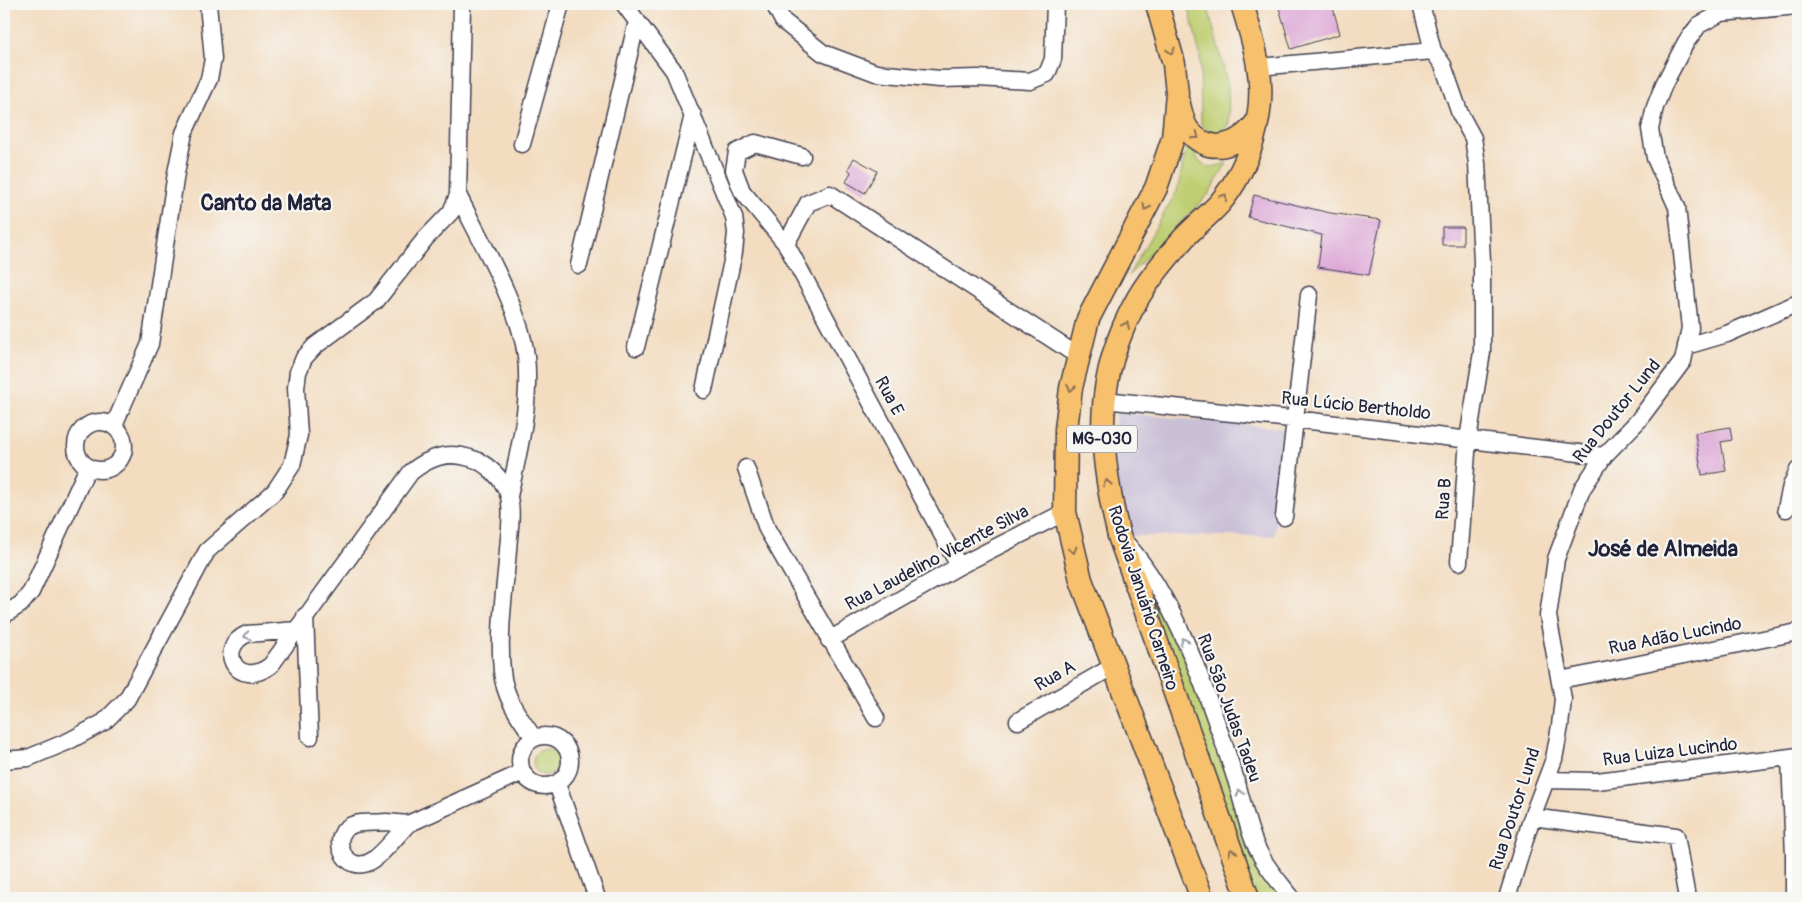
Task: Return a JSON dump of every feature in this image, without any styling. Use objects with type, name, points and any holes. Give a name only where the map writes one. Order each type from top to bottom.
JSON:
[{"type":"highway","name":"MG-030","points":[[1157,4],[1174,64],[1177,93],[1173,138],[1156,188],[1088,319],[1078,356],[1066,429],[1065,512],[1081,580],[1112,666],[1202,898]]},
{"type":"highway","name":"Rodovia Januário Carneiro","points":[[1242,4],[1259,67],[1260,88],[1257,122],[1249,151],[1236,180],[1219,203],[1183,239],[1138,297],[1110,367],[1104,400],[1102,431],[1103,458],[1119,536],[1248,898]]},
{"type":"highway","points":[[1177,93],[1187,129],[1199,140],[1215,146],[1232,144],[1247,136],[1257,122]]},
{"type":"street","points":[[114,425],[150,344],[176,173],[184,133],[209,79],[213,59],[208,4]]},
{"type":"street","points":[[4,760],[28,758],[69,741],[104,722],[127,699],[207,551],[275,491],[292,465],[300,435],[296,388],[298,372],[304,358],[315,346],[376,302],[425,238],[451,212],[458,194],[462,4]]},
{"type":"street","points":[[522,144],[561,4]]},
{"type":"street","points":[[624,4],[674,71],[734,217],[736,233],[704,390]]},
{"type":"street","points":[[774,4],[783,21],[823,53],[876,73],[940,79],[978,78],[1030,82],[1047,74],[1053,59],[1055,4]]},
{"type":"street","name":"Rua B","points":[[1421,4],[1433,51],[1443,64],[1460,114],[1473,138],[1477,163],[1482,262],[1482,352],[1468,439],[1459,562]]},
{"type":"street","name":"Rua Doutor Lund","points":[[1507,898],[1532,817],[1554,758],[1560,726],[1563,699],[1548,616],[1550,588],[1556,559],[1568,522],[1582,489],[1604,456],[1638,421],[1683,361],[1690,328],[1677,207],[1655,158],[1650,129],[1655,107],[1668,76],[1686,42],[1699,25],[1721,13],[1798,6]]},
{"type":"street","points":[[579,265],[637,21]]},
{"type":"street","points":[[1259,67],[1433,51]]},
{"type":"street","points":[[636,347],[693,115]]},
{"type":"street","name":"Rua E","points":[[802,156],[755,143],[737,152],[734,170],[742,191],[786,244],[958,566]]},
{"type":"street","points":[[458,194],[514,311],[526,356],[528,388],[509,496],[510,520],[500,639],[502,672],[507,694],[534,738]]},
{"type":"street","points":[[786,244],[808,203],[830,194],[1078,356]]},
{"type":"street","points":[[1284,517],[1309,295]]},
{"type":"street","points":[[1686,346],[1727,334],[1798,303]]},
{"type":"street","name":"Rua Lúcio Bertholdo","points":[[1104,400],[1468,439],[1604,456]]},
{"type":"street","points":[[98,421],[114,425],[123,438],[124,446],[120,460],[109,468],[102,470],[88,467],[78,456],[76,441],[78,434],[83,428],[98,421]]},
{"type":"street","points":[[296,630],[411,472],[424,461],[441,455],[458,454],[475,459],[490,468],[509,496]]},
{"type":"street","points":[[4,615],[22,604],[31,592],[88,467]]},
{"type":"street","points":[[746,468],[767,529],[829,640],[876,718]]},
{"type":"street","points":[[1786,508],[1791,486],[1798,470]]},
{"type":"street","name":"Rua Laudelino Vicente Silva","points":[[829,640],[958,566],[1065,512]]},
{"type":"street","name":"Rua São Judas Tadeu","points":[[1119,536],[1148,573],[1172,614],[1202,686],[1258,851],[1292,898]]},
{"type":"street","points":[[306,616],[310,737]]},
{"type":"street","name":"Rua Adão Lucindo","points":[[1560,680],[1798,632]]},
{"type":"street","name":"Rua A","points":[[1018,721],[1112,666]]},
{"type":"street","points":[[545,735],[556,738],[568,750],[570,766],[565,777],[557,784],[546,787],[534,784],[522,772],[520,756],[525,746],[534,738],[545,735]]},
{"type":"street","points":[[1794,757],[1794,898]]},
{"type":"street","name":"Rua Luiza Lucindo","points":[[1546,780],[1596,781],[1794,757]]},
{"type":"street","points":[[408,824],[522,772]]},
{"type":"street","points":[[557,784],[597,898]]},
{"type":"street","points":[[1532,817],[1676,836],[1687,898]]},
{"type":"shaded area","points":[[1116,412],[1289,429],[1274,536],[1127,536],[1113,464]]},
{"type":"green space","points":[[1188,4],[1207,4],[1228,85],[1229,124],[1215,136],[1201,124],[1200,56]]},
{"type":"green space","points":[[1188,141],[1199,161],[1209,168],[1227,163],[1208,195],[1128,276],[1177,191]]},
{"type":"green space","points":[[1139,569],[1184,657],[1286,898],[1251,898]]},
{"type":"green space","points":[[546,749],[555,753],[559,762],[555,771],[546,775],[537,771],[533,762],[537,753]]},
{"type":"building","points":[[1278,4],[1332,4],[1340,34],[1291,49]]},
{"type":"building","points":[[854,158],[877,171],[865,193],[846,182],[851,172],[848,169]]},
{"type":"building","points":[[1254,195],[1330,213],[1381,220],[1369,275],[1318,267],[1322,235],[1248,217]]},
{"type":"building","points":[[1442,227],[1463,227],[1463,245],[1442,245]]},
{"type":"building","points":[[1730,427],[1732,440],[1721,442],[1726,471],[1702,475],[1695,433]]},
{"type":"district","name":"Canto da Mata","points":[[266,203]]},
{"type":"district","name":"José de Almeida","points":[[1663,549]]}]
